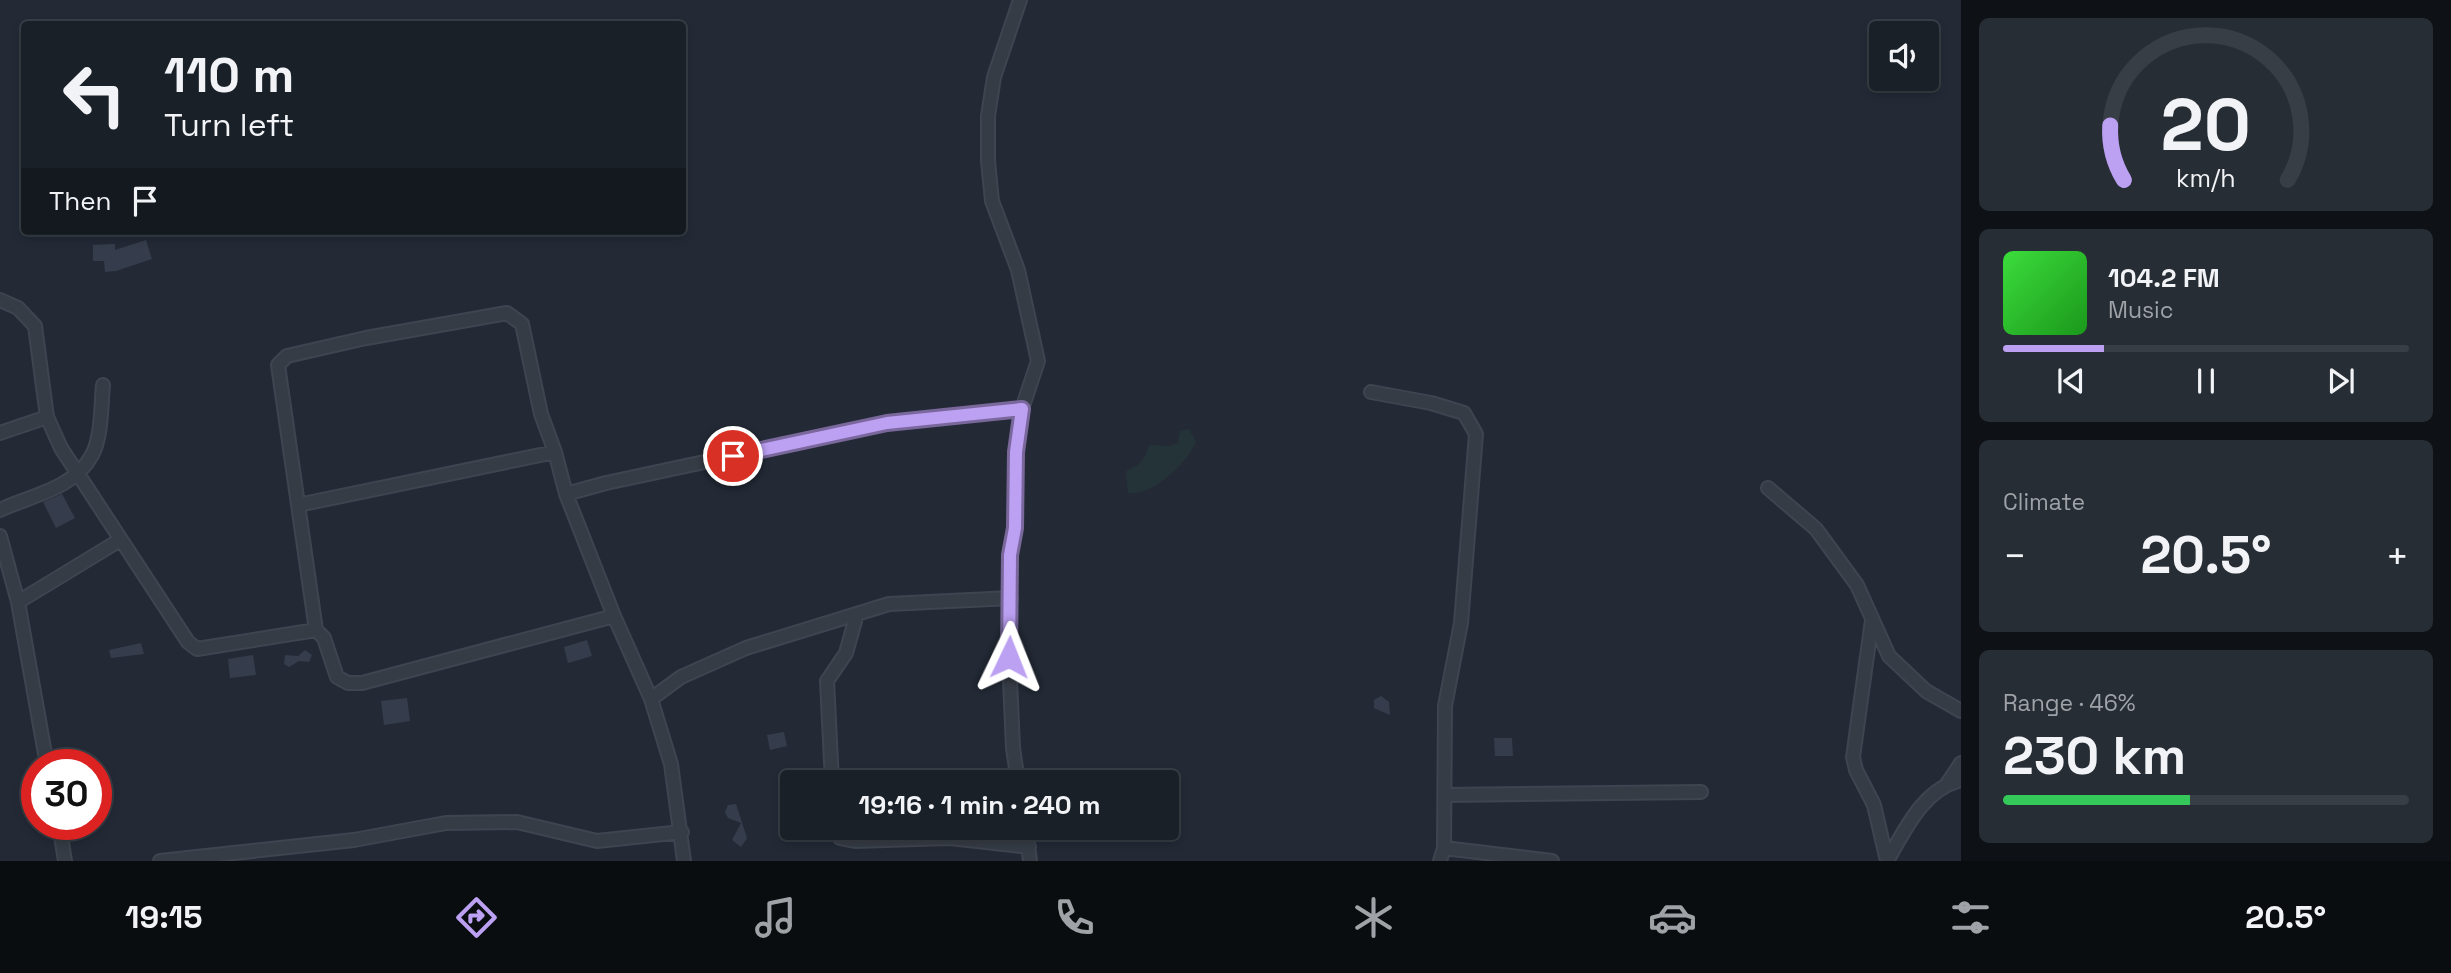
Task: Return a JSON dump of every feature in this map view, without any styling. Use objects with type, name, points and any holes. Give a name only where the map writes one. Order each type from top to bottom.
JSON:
[{"type":"street","points":[[1016,770],[1009,657],[1010,555],[1015,528],[1016,452],[1022,409],[1038,361],[1018,270],[992,201],[988,161],[988,116],[993,77],[1020,0]]},
{"type":"street","points":[[0,300],[18,308],[35,326],[47,417],[77,475],[188,642],[197,649],[316,630]]},
{"type":"street","points":[[614,616],[362,682],[348,683],[337,677],[324,638],[316,630],[278,365],[287,356],[366,338],[507,313],[517,317],[522,324],[541,414],[555,452],[566,495],[614,616],[651,699],[671,764],[684,861]]},
{"type":"street","points":[[0,510],[51,490],[77,475],[93,454],[103,385]]},
{"type":"street","points":[[1371,392],[1431,403],[1464,413],[1476,434],[1461,623],[1445,706],[1444,848],[1440,861]]},
{"type":"street","points":[[566,495],[606,483],[887,423],[1022,409]]},
{"type":"street","points":[[0,433],[47,417]]},
{"type":"street","points":[[298,505],[555,452]]},
{"type":"street","points":[[1768,488],[1816,529],[1857,585],[1889,656],[1926,691],[1961,711]]},
{"type":"street","points":[[0,536],[18,602],[44,749]]},
{"type":"street","points":[[18,602],[121,540]]},
{"type":"street","points":[[651,699],[681,677],[746,648],[889,604],[1010,598]]},
{"type":"street","points":[[831,770],[827,681],[846,653],[857,614]]},
{"type":"street","points":[[1872,619],[1853,757],[1856,770],[1874,805],[1887,861]]},
{"type":"street","points":[[1887,861],[1914,815],[1947,784],[1961,763]]},
{"type":"street","points":[[1947,784],[1961,780]]},
{"type":"street","points":[[1445,795],[1700,792]]},
{"type":"street","points":[[160,861],[354,840],[446,823],[517,822],[597,841],[682,832]]},
{"type":"street","points":[[62,840],[65,861]]},
{"type":"street","points":[[850,840],[887,840]]},
{"type":"street","points":[[968,840],[1029,847]]},
{"type":"street","points":[[1028,840],[1030,861]]},
{"type":"street","points":[[1444,848],[1552,861]]},
{"type":"shaded area","points":[[1189,429],[1196,442],[1177,469],[1148,489],[1128,493],[1126,471],[1142,461],[1149,445],[1169,446],[1178,443],[1180,431]]},
{"type":"building","points":[[146,240],[152,259],[105,272],[104,261],[93,261],[93,245],[115,244],[115,250]]},
{"type":"building","points":[[62,494],[75,518],[56,528],[43,502]]},
{"type":"building","points":[[587,640],[592,656],[568,663],[564,647]]},
{"type":"building","points":[[141,643],[144,654],[111,658],[109,650]]},
{"type":"building","points":[[305,650],[312,655],[309,662],[299,661],[289,667],[284,664],[285,655],[298,656]]},
{"type":"building","points":[[253,655],[256,675],[230,678],[228,659]]},
{"type":"building","points":[[1381,696],[1389,702],[1390,715],[1374,708],[1374,700]]},
{"type":"building","points":[[407,698],[410,721],[384,725],[381,701]]},
{"type":"building","points":[[784,732],[787,746],[770,750],[767,735]]},
{"type":"building","points":[[1494,738],[1512,738],[1513,756],[1495,756]]},
{"type":"building","points":[[736,804],[747,838],[741,847],[732,840],[741,823],[728,818],[725,812],[728,805]]},
{"type":"route","points":[[733,456],[887,423],[1022,409],[1016,452],[1015,528],[1010,555],[1009,657]]}]
